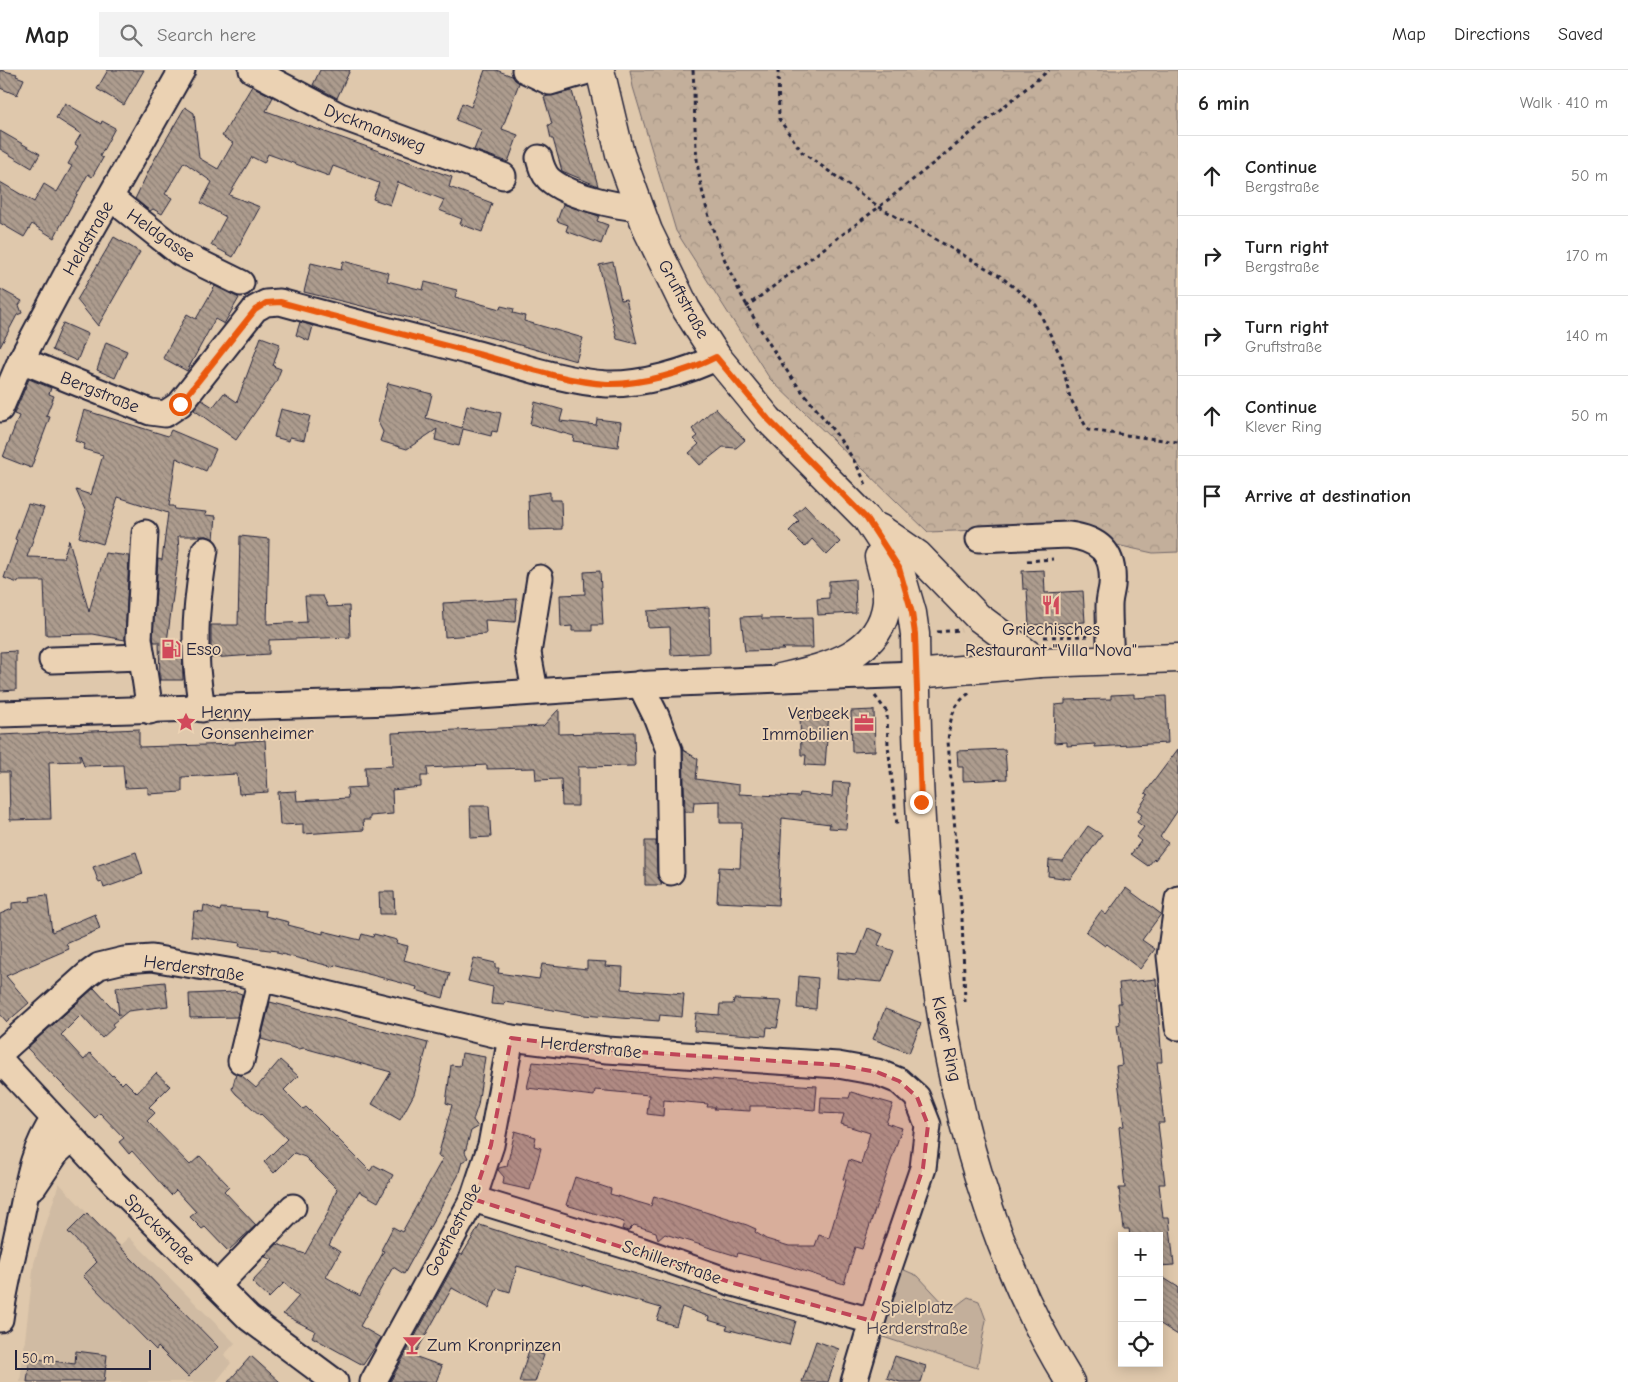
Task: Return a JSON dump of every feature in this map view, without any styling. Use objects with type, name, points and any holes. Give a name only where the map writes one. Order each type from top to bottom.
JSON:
[{"type":"main road","name":"Gruftstraße","points":[[600,70],[620,154],[648,231],[686,309],[716,357],[768,419],[870,524],[899,568],[912,613],[915,634],[916,674]]},
{"type":"main road","points":[[870,524],[918,555],[978,617],[1040,664]]},
{"type":"main road","points":[[780,678],[825,667],[844,660],[858,652],[875,632],[882,619],[887,594],[870,524]]},
{"type":"main road","points":[[916,674],[1040,664],[1111,648],[1178,658]]},
{"type":"main road","name":"Klever Ring","points":[[916,674],[927,911],[936,987],[968,1138],[1009,1258],[1054,1355],[1070,1382]]},
{"type":"street","name":"Heldstraße","points":[[0,409],[21,360],[71,266],[182,70]]},
{"type":"street","name":"Dyckmansweg","points":[[252,70],[340,116],[503,176]]},
{"type":"street","points":[[525,70],[550,82],[591,70]]},
{"type":"street","points":[[539,158],[543,171],[548,178],[561,188],[618,206],[640,208]]},
{"type":"street","name":"Heldgasse","points":[[111,198],[180,254],[241,283]]},
{"type":"street","name":"Bergstraße","points":[[21,360],[150,412],[166,414],[180,404],[255,310],[266,303],[280,302],[556,375],[606,384],[624,383],[671,374],[700,366],[716,357]]},
{"type":"street","points":[[145,533],[139,638],[150,711]]},
{"type":"street","points":[[979,539],[1068,535],[1090,540],[1103,548],[1110,559],[1111,648]]},
{"type":"street","points":[[202,709],[196,670],[194,636],[205,550]]},
{"type":"street","points":[[536,691],[528,653],[540,578]]},
{"type":"street","points":[[52,660],[142,657]]},
{"type":"street","points":[[0,714],[150,711],[391,702],[640,684],[916,674]]},
{"type":"street","points":[[640,684],[656,716],[668,750],[671,872]]},
{"type":"street","points":[[1178,899],[1170,956],[1178,1027]]},
{"type":"street","name":"Herderstraße","points":[[0,1053],[99,966],[124,960],[152,958],[262,978],[511,1038],[607,1050],[838,1065],[877,1072],[900,1081],[917,1097],[928,1125],[923,1168],[872,1321],[854,1382]]},
{"type":"street","points":[[241,1061],[262,978]]},
{"type":"street","name":"Goethestraße","points":[[373,1382],[473,1199],[491,1145],[511,1038]]},
{"type":"street","name":"Spyckstraße","points":[[0,1060],[72,1138],[249,1318],[335,1382]]},
{"type":"street","points":[[0,1319],[4,1288],[24,1206],[30,1166],[46,1130],[54,1118]]},
{"type":"street","points":[[24,1206],[45,1168],[72,1138]]},
{"type":"street","name":"Schillerstraße","points":[[473,1199],[640,1250],[733,1283],[872,1321]]},
{"type":"street","points":[[216,1286],[293,1207]]},
{"type":"path","points":[[693,70],[698,168],[710,221],[746,307],[788,372],[858,464],[866,486],[859,480]]},
{"type":"path","points":[[778,70],[779,119],[802,152],[879,207],[1000,276],[1036,305],[1061,357],[1070,398],[1088,430],[1178,442]]},
{"type":"path","points":[[746,307],[879,207],[1049,70]]},
{"type":"path","points":[[1043,637],[1111,648]]},
{"type":"path","points":[[874,692],[875,698],[887,712],[892,781]]},
{"type":"path","points":[[965,1007],[962,909],[948,741],[950,718],[954,707],[968,694]]},
{"type":"highlighted area","points":[[511,1038],[607,1050],[838,1065],[877,1072],[899,1081],[917,1097],[928,1125],[923,1168],[872,1321],[733,1283],[473,1199],[491,1145]]},
{"type":"shaded area","points":[[59,1183],[87,1213],[68,1232],[100,1264],[129,1237],[235,1343],[224,1355],[231,1363],[216,1382],[20,1382],[34,1263]]},
{"type":"green space","points":[[630,70],[1178,70],[1178,552],[1153,553],[1112,544],[1081,526],[928,532],[770,379],[676,231],[633,87]]},
{"type":"green space","name":"Spielplatz Herderstraße","points":[[902,1269],[918,1276],[946,1306],[952,1309],[968,1297],[979,1301],[986,1320],[977,1368],[880,1336]]},
{"type":"building","points":[[0,70],[17,74],[16,76],[24,79],[17,95],[0,88]]},
{"type":"building","points":[[108,70],[144,70],[124,105],[97,89]]},
{"type":"building","points":[[320,70],[350,70],[337,98],[313,85]]},
{"type":"building","points":[[485,70],[496,70],[512,76],[519,83],[502,129],[518,135],[508,162],[474,150],[482,130],[456,120],[462,103],[471,107]]},
{"type":"building","points":[[252,86],[273,97],[266,111],[452,177],[449,187],[492,203],[482,232],[460,224],[462,219],[439,210],[444,200],[398,182],[390,205],[373,199],[379,183],[333,166],[329,176],[268,154],[264,163],[252,157],[229,195],[260,207],[233,257],[211,245],[226,217],[201,203],[212,182],[184,162],[165,194],[172,198],[162,214],[153,209],[150,211],[135,199],[153,162],[185,107],[194,113],[199,158],[218,169],[233,143],[222,136]]},
{"type":"building","points":[[572,91],[598,186],[562,171],[553,139],[551,139],[548,125],[552,124],[544,97]]},
{"type":"building","points":[[65,103],[101,124],[102,121],[115,128],[100,156],[103,158],[92,177],[88,174],[54,238],[32,224],[24,237],[0,223],[0,182],[34,202],[44,184],[57,192],[72,166],[68,164],[78,146],[75,144],[81,134],[56,118]]},
{"type":"building","points":[[0,131],[40,154],[32,168],[0,149]]},
{"type":"building","points":[[563,204],[599,216],[597,221],[608,225],[601,244],[566,231],[568,225],[557,221]]},
{"type":"building","points":[[114,237],[140,252],[98,326],[77,300]]},
{"type":"building","points":[[343,261],[389,273],[387,281],[423,290],[425,282],[457,290],[455,297],[500,309],[501,306],[514,309],[513,313],[525,316],[524,321],[583,338],[576,361],[509,342],[304,292],[311,263],[341,270]]},
{"type":"building","points":[[613,262],[621,300],[626,299],[637,344],[617,339],[599,265]]},
{"type":"building","points":[[215,286],[239,298],[224,324],[215,319],[187,371],[163,358],[187,314],[196,319]]},
{"type":"building","points":[[0,289],[22,301],[19,305],[22,313],[17,315],[0,347]]},
{"type":"building","points":[[300,322],[313,326],[309,341],[296,335]]},
{"type":"building","points":[[63,323],[88,334],[77,361],[52,350]]},
{"type":"building","points":[[261,337],[280,344],[273,366],[281,369],[276,382],[236,440],[194,410],[202,400],[213,407],[224,393],[237,402]]},
{"type":"building","points":[[106,342],[127,351],[115,378],[97,370]]},
{"type":"building","points":[[29,379],[51,388],[49,394],[54,396],[46,416],[50,417],[31,468],[3,457],[19,416],[14,414]]},
{"type":"building","points":[[388,383],[432,394],[426,418],[462,428],[467,405],[501,413],[497,432],[492,431],[491,436],[463,429],[459,446],[435,440],[437,429],[407,449],[380,441],[383,432],[378,422]]},
{"type":"building","points":[[535,402],[563,410],[560,421],[596,425],[597,419],[621,422],[618,447],[573,441],[574,436],[530,424]]},
{"type":"building","points":[[715,408],[745,440],[736,448],[723,447],[700,465],[689,453],[699,444],[694,439],[698,436],[692,429]]},
{"type":"building","points":[[281,409],[310,416],[304,440],[290,437],[289,441],[274,437]]},
{"type":"building","points":[[84,410],[168,436],[171,430],[216,449],[206,471],[176,458],[169,506],[174,506],[175,509],[206,512],[205,515],[216,516],[214,539],[207,536],[178,536],[179,550],[167,642],[182,641],[183,680],[160,680],[159,642],[154,642],[153,637],[158,559],[162,560],[168,513],[118,497],[103,544],[79,537],[86,512],[76,490],[91,495],[103,455],[83,449],[85,444],[75,441]]},
{"type":"building","points":[[550,492],[550,500],[561,500],[562,529],[529,530],[528,495]]},
{"type":"building","points":[[28,504],[44,508],[27,557],[63,558],[69,540],[89,612],[105,553],[129,556],[125,640],[93,634],[46,635],[44,581],[18,581],[18,583],[4,578],[17,540],[15,539]]},
{"type":"building","points":[[805,505],[840,542],[827,555],[812,539],[805,547],[789,531],[799,521],[794,515]]},
{"type":"building","points":[[240,536],[269,539],[267,624],[307,622],[305,596],[323,596],[328,607],[349,606],[350,637],[269,640],[269,654],[211,658],[211,625],[238,625]]},
{"type":"building","points":[[1044,570],[1045,593],[1083,591],[1085,622],[1029,625],[1027,589],[1023,589],[1022,571]]},
{"type":"building","points":[[600,571],[603,625],[592,625],[592,631],[572,631],[572,626],[561,627],[560,595],[585,594],[584,572]]},
{"type":"building","points":[[855,579],[856,613],[818,615],[817,599],[829,598],[829,581]]},
{"type":"building","points":[[517,599],[515,622],[485,620],[486,634],[445,637],[443,603]]},
{"type":"building","points":[[709,607],[710,653],[671,655],[670,627],[648,628],[647,611]]},
{"type":"building","points":[[762,616],[762,619],[812,618],[813,648],[745,651],[741,617]]},
{"type":"building","points":[[16,651],[16,690],[0,691],[0,652]]},
{"type":"building","points":[[1134,694],[1134,698],[1166,696],[1168,743],[1095,747],[1095,744],[1067,746],[1067,742],[1054,743],[1055,705],[1065,704],[1065,700],[1111,699],[1111,695]]},
{"type":"building","points":[[559,709],[559,734],[634,732],[635,766],[578,767],[578,806],[562,806],[561,779],[536,780],[535,768],[487,769],[487,765],[427,768],[428,776],[421,776],[421,787],[392,790],[393,814],[370,816],[370,820],[363,820],[364,830],[303,834],[303,824],[280,825],[278,792],[296,791],[297,801],[348,798],[347,788],[366,787],[365,767],[393,766],[392,733],[543,726]]},
{"type":"building","points":[[874,710],[875,751],[852,752],[851,711]]},
{"type":"building","points":[[829,712],[825,766],[805,765],[806,755],[801,755],[800,713]]},
{"type":"building","points":[[139,729],[139,747],[236,744],[235,742],[265,740],[268,792],[239,794],[237,774],[182,777],[182,792],[148,794],[148,787],[125,788],[123,765],[84,766],[80,754],[80,761],[49,762],[51,819],[10,820],[9,772],[0,772],[0,735]]},
{"type":"building","points":[[1005,749],[1007,779],[963,781],[963,767],[958,767],[957,751]]},
{"type":"building","points":[[1178,749],[1178,810],[1160,837],[1168,843],[1148,866],[1131,854],[1141,841],[1136,837],[1144,827],[1137,822],[1142,815],[1137,811],[1148,795],[1145,793]]},
{"type":"building","points":[[683,750],[698,759],[696,779],[739,785],[739,794],[799,797],[800,793],[832,797],[833,782],[850,783],[846,829],[829,828],[830,824],[782,818],[778,905],[717,902],[719,867],[740,868],[742,823],[720,823],[720,801],[694,802],[693,812],[685,812]]},
{"type":"building","points":[[470,806],[489,806],[491,837],[471,838]]},
{"type":"building","points":[[1088,826],[1102,835],[1070,879],[1048,876],[1049,860],[1063,861]]},
{"type":"building","points":[[645,841],[656,841],[657,872],[662,885],[645,885]]},
{"type":"building","points":[[136,852],[143,874],[104,888],[102,882],[99,883],[93,867]]},
{"type":"building","points":[[1126,888],[1161,914],[1142,940],[1155,949],[1140,969],[1107,944],[1105,946],[1086,932],[1101,911],[1106,915]]},
{"type":"building","points":[[379,892],[394,892],[395,914],[380,914]]},
{"type":"building","points":[[47,895],[52,932],[95,914],[100,929],[66,944],[69,949],[6,976],[29,1003],[7,1022],[0,1014],[0,914],[12,909],[12,903],[31,901],[30,897]]},
{"type":"building","points":[[204,905],[220,911],[221,908],[266,911],[265,916],[289,922],[288,925],[323,934],[323,931],[360,940],[362,934],[373,937],[374,934],[397,940],[396,943],[408,946],[404,960],[450,973],[443,998],[416,990],[417,987],[334,965],[334,967],[277,953],[277,951],[239,946],[240,943],[191,936],[194,911],[203,912]]},
{"type":"building","points":[[868,928],[883,934],[878,945],[894,951],[882,982],[837,978],[839,952],[858,954]]},
{"type":"building","points":[[474,958],[495,963],[495,968],[499,968],[498,973],[539,979],[542,964],[587,969],[587,961],[606,962],[605,966],[623,967],[622,989],[684,994],[682,1017],[660,1015],[659,1021],[583,1015],[505,1002],[504,1005],[491,1004],[493,987],[468,981]]},
{"type":"building","points":[[799,976],[818,978],[816,1009],[797,1008]]},
{"type":"building","points":[[1156,979],[1162,1062],[1157,1062],[1164,1123],[1158,1123],[1165,1184],[1159,1184],[1163,1217],[1169,1217],[1174,1265],[1163,1266],[1163,1232],[1129,1232],[1129,1229],[1124,1229],[1119,1188],[1125,1188],[1119,1127],[1124,1126],[1116,1066],[1122,1065],[1117,1025],[1120,1024],[1118,1003],[1121,1003],[1119,983]]},
{"type":"building","points":[[165,982],[168,1006],[128,1011],[112,1024],[114,1027],[102,1038],[81,1015],[61,1035],[84,1060],[90,1053],[112,1076],[122,1084],[125,1081],[137,1093],[156,1073],[170,1086],[149,1107],[155,1113],[147,1121],[190,1165],[200,1156],[229,1186],[224,1191],[256,1225],[228,1251],[205,1227],[202,1229],[190,1217],[196,1212],[176,1190],[171,1195],[132,1151],[129,1154],[119,1142],[124,1138],[100,1113],[95,1118],[27,1048],[94,988],[119,1015],[116,987]]},
{"type":"building","points":[[236,992],[242,994],[237,1017],[190,1018],[189,994]]},
{"type":"building","points":[[734,999],[782,1001],[777,1028],[767,1027],[766,1036],[694,1031],[696,1013],[719,1015],[720,1004],[733,1004]]},
{"type":"building","points":[[270,1002],[428,1043],[414,1094],[400,1120],[372,1104],[391,1072],[304,1048],[298,1049],[261,1039]]},
{"type":"building","points":[[885,1009],[921,1023],[909,1053],[873,1039]]},
{"type":"building","points":[[462,1053],[485,1057],[478,1105],[473,1120],[478,1127],[471,1131],[465,1152],[468,1158],[462,1162],[458,1176],[404,1274],[393,1267],[360,1326],[381,1338],[363,1365],[312,1337],[315,1331],[283,1314],[299,1296],[284,1283],[269,1298],[252,1282],[273,1260],[265,1257],[277,1244],[305,1254],[328,1213],[337,1189],[305,1157],[294,1153],[274,1173],[264,1162],[287,1139],[232,1089],[236,1074],[241,1075],[256,1088],[280,1060],[298,1076],[284,1090],[303,1109],[306,1107],[370,1171],[374,1165],[393,1175],[378,1202],[359,1191],[329,1245],[340,1252],[326,1277],[360,1296],[384,1251],[381,1250],[393,1227],[402,1232],[443,1158],[438,1156],[452,1105],[446,1103],[451,1065],[460,1066]]},
{"type":"building","points":[[533,1062],[720,1080],[817,1086],[815,1110],[768,1106],[750,1106],[750,1111],[714,1109],[715,1107],[707,1107],[708,1104],[664,1100],[663,1116],[647,1114],[649,1095],[595,1090],[594,1096],[527,1088]]},
{"type":"building","points":[[851,1092],[893,1104],[886,1123],[902,1128],[862,1249],[855,1247],[844,1284],[788,1266],[738,1253],[737,1256],[665,1234],[658,1240],[656,1232],[634,1225],[628,1231],[622,1229],[624,1222],[566,1205],[575,1177],[611,1189],[610,1194],[651,1206],[654,1196],[747,1225],[756,1229],[755,1232],[766,1239],[789,1246],[815,1246],[819,1235],[829,1238],[846,1180],[843,1179],[849,1160],[861,1164],[870,1133],[841,1124],[844,1114],[820,1113],[821,1097],[849,1098]]},
{"type":"building","points":[[515,1131],[536,1137],[534,1146],[541,1148],[530,1190],[503,1184],[504,1177],[498,1170],[507,1166]]},
{"type":"building","points":[[87,1213],[218,1347],[188,1377],[158,1347],[156,1350],[83,1276],[97,1262],[68,1232]]},
{"type":"building","points":[[480,1225],[569,1254],[796,1321],[789,1345],[726,1329],[728,1326],[708,1320],[709,1317],[682,1307],[676,1326],[657,1320],[661,1308],[517,1266],[510,1292],[497,1288],[489,1308],[452,1288],[414,1356],[442,1366],[436,1382],[390,1382],[460,1254],[462,1255]]},
{"type":"building","points":[[1163,1278],[1178,1287],[1178,1335],[1163,1326]]},
{"type":"building","points":[[816,1341],[839,1349],[828,1382],[802,1382]]},
{"type":"building","points":[[529,1350],[544,1355],[535,1382],[519,1382]]},
{"type":"building","points":[[76,1351],[107,1355],[104,1382],[27,1382],[30,1358],[75,1364]]},
{"type":"building","points":[[251,1356],[280,1382],[228,1382]]},
{"type":"building","points":[[895,1356],[926,1366],[921,1382],[900,1382],[887,1378]]},
{"type":"place","name":"Griechisches Restaurant \"Villa Nova\"","points":[[1051,605]]},
{"type":"place","name":"Esso","points":[[171,649]]},
{"type":"place","name":"Henny Gonsenheimer","points":[[186,722]]},
{"type":"place","name":"Verbeek Immobilien","points":[[864,723]]},
{"type":"place","name":"Zum Kronprinzen","points":[[412,1345]]},
{"type":"route","points":[[180,404],[242,324],[255,310],[266,303],[280,302],[556,375],[606,384],[624,383],[671,374],[700,366],[716,357],[768,419],[867,519],[899,568],[912,613],[915,634],[921,802]]}]
